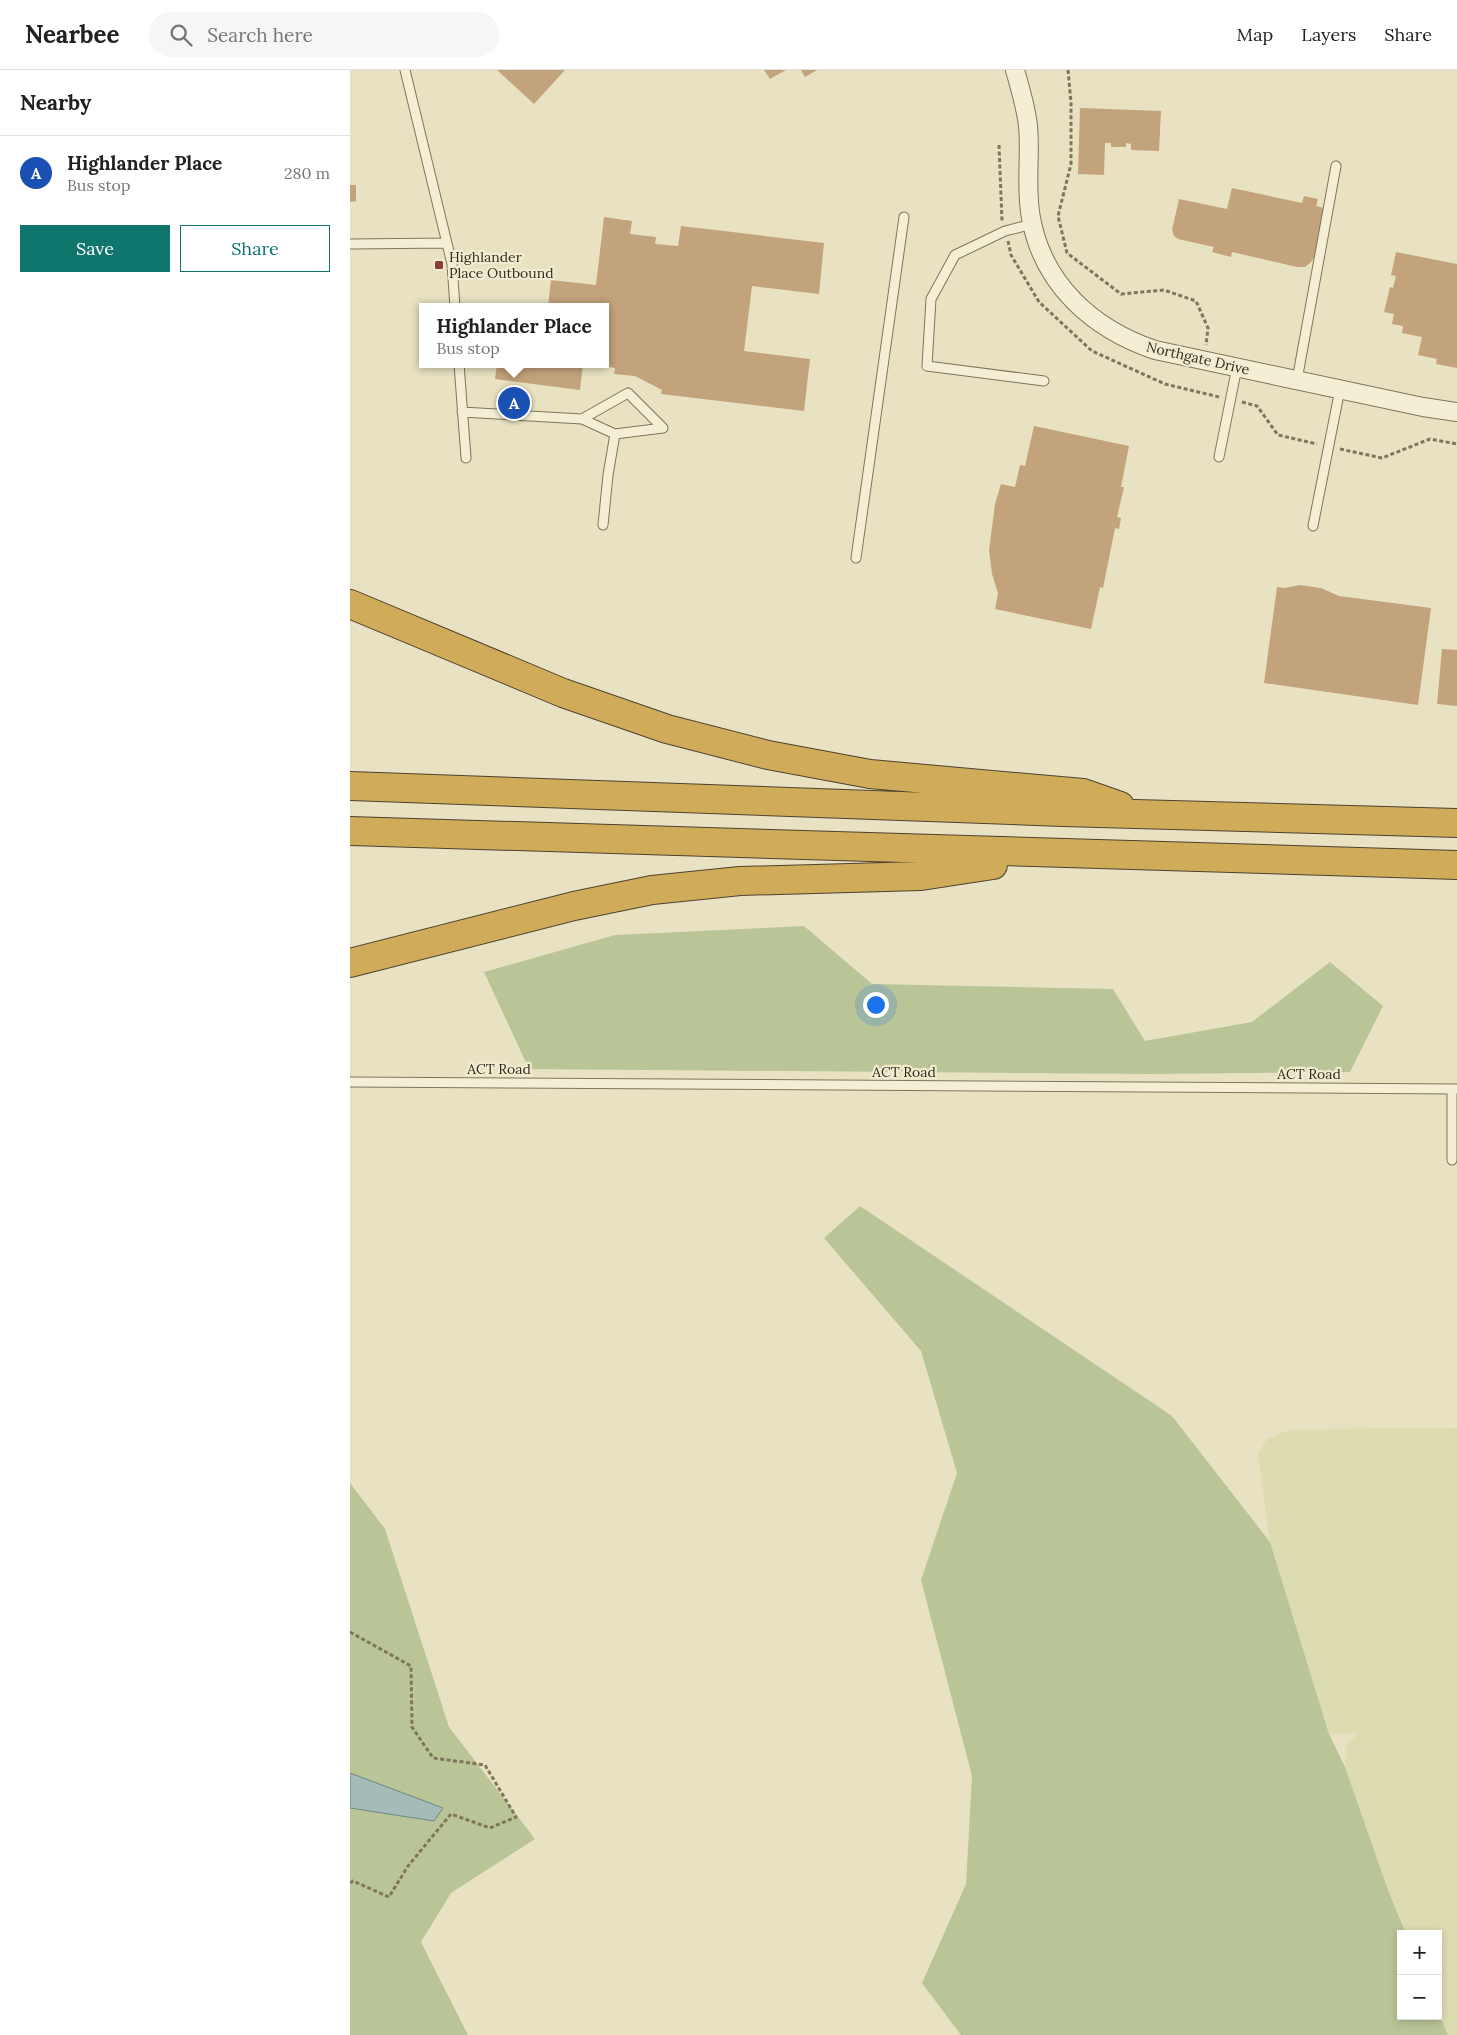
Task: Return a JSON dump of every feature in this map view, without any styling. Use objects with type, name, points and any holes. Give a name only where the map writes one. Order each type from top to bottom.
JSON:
[{"type":"highway","points":[[350,604],[563,693],[667,729],[768,755],[870,774],[1083,793],[1142,815]]},
{"type":"highway","points":[[350,786],[1142,815],[1457,823]]},
{"type":"highway","points":[[350,831],[1457,865]]},
{"type":"highway","points":[[350,963],[548,913],[652,890],[740,881],[921,876],[1058,854]]},
{"type":"street","name":"Northgate Drive","points":[[1015,70],[1024,102],[1028,127],[1028,189],[1032,224],[1037,241],[1052,274],[1070,298],[1087,314],[1111,332],[1155,350],[1457,412]]},
{"type":"lane","points":[[405,70],[452,264],[455,303]]},
{"type":"lane","points":[[1297,380],[1336,166]]},
{"type":"lane","points":[[856,558],[904,217]]},
{"type":"lane","points":[[1032,224],[1005,231],[955,256],[931,299],[927,366],[1044,381]]},
{"type":"lane","points":[[350,244],[447,242]]},
{"type":"lane","points":[[1219,457],[1237,367]]},
{"type":"lane","points":[[459,368],[466,458]]},
{"type":"lane","points":[[1313,526],[1340,389]]},
{"type":"lane","points":[[462,412],[582,419],[615,434],[663,428],[628,393],[582,419]]},
{"type":"lane","points":[[603,525],[608,475],[615,434]]},
{"type":"lane","name":"ACT Road","points":[[350,1082],[1455,1089]]},
{"type":"lane","points":[[1452,1160],[1455,1089]]},
{"type":"path","points":[[1068,70],[1071,103],[1071,164],[1058,216],[1067,253],[1122,294],[1164,290],[1196,300],[1208,328],[1204,360]]},
{"type":"path","points":[[350,1632],[411,1666],[412,1727],[433,1758],[485,1765],[516,1817],[490,1828],[451,1814],[408,1866],[389,1897],[353,1881],[350,1883]]},
{"type":"green space","points":[[804,926],[872,984],[1113,989],[1145,1041],[1252,1022],[1330,962],[1383,1006],[1350,1072],[1152,1074],[529,1069],[484,972],[615,935]]},
{"type":"green space","points":[[860,1206],[1172,1416],[1270,1542],[1329,1734],[1345,1767],[1388,1890],[1404,1930],[1397,1930],[1397,2020],[1441,2020],[1448,2035],[961,2035],[922,1983],[966,1884],[972,1776],[921,1580],[957,1473],[921,1351],[824,1238]]},
{"type":"green space","points":[[1457,1428],[1457,2035],[1448,2035],[1441,2020],[1442,1930],[1404,1930],[1388,1890],[1345,1767],[1347,1743],[1359,1733],[1329,1734],[1270,1542],[1258,1454],[1267,1439],[1291,1429]]},
{"type":"green space","points":[[350,1483],[385,1529],[449,1727],[535,1839],[451,1893],[421,1942],[468,2035],[350,2035],[350,1808],[434,1821],[443,1808],[350,1773]]},
{"type":"water","points":[[350,1773],[443,1808],[434,1821],[350,1808]]},
{"type":"building","points":[[497,70],[565,70],[534,104]]},
{"type":"building","points":[[764,70],[786,70],[770,79]]},
{"type":"building","points":[[801,70],[817,70],[805,77]]},
{"type":"building","points":[[1080,108],[1161,111],[1159,151],[1131,150],[1131,144],[1126,143],[1126,147],[1111,147],[1111,143],[1105,143],[1104,175],[1078,174]]},
{"type":"building","points":[[350,185],[356,185],[356,201],[350,202]]},
{"type":"building","points":[[1232,188],[1302,203],[1304,196],[1318,199],[1316,206],[1324,208],[1314,258],[1310,263],[1305,267],[1297,267],[1232,252],[1231,257],[1212,252],[1214,247],[1178,239],[1174,236],[1172,230],[1179,199],[1227,209]]},
{"type":"building","points":[[604,217],[632,221],[630,234],[656,237],[655,244],[678,246],[681,226],[824,243],[819,294],[752,286],[744,351],[810,359],[804,411],[661,394],[662,390],[635,376],[614,374],[615,368],[609,367],[609,303],[548,303],[551,280],[596,285]]},
{"type":"building","points":[[1396,252],[1457,264],[1457,368],[1436,364],[1437,359],[1418,355],[1422,337],[1402,333],[1403,326],[1392,324],[1394,314],[1384,312],[1390,287],[1393,288],[1396,276],[1391,275]]},
{"type":"building","points":[[496,368],[583,368],[580,390],[495,379]]},
{"type":"building","points":[[1034,426],[1129,446],[1121,487],[1124,487],[1117,517],[1121,518],[1119,529],[1115,528],[1103,588],[1100,587],[1091,629],[995,609],[998,593],[992,574],[989,550],[995,504],[1001,484],[1015,487],[1020,465],[1025,466]]},
{"type":"building","points":[[1300,585],[1321,588],[1339,596],[1431,608],[1418,705],[1264,683],[1277,587],[1285,588]]},
{"type":"building","points":[[1442,649],[1457,650],[1457,706],[1437,704]]},
{"type":"place","name":"Highlander Place Outbound","points":[[439,265]]},
{"type":"place","name":"Highlander Place","points":[[514,403]]}]
